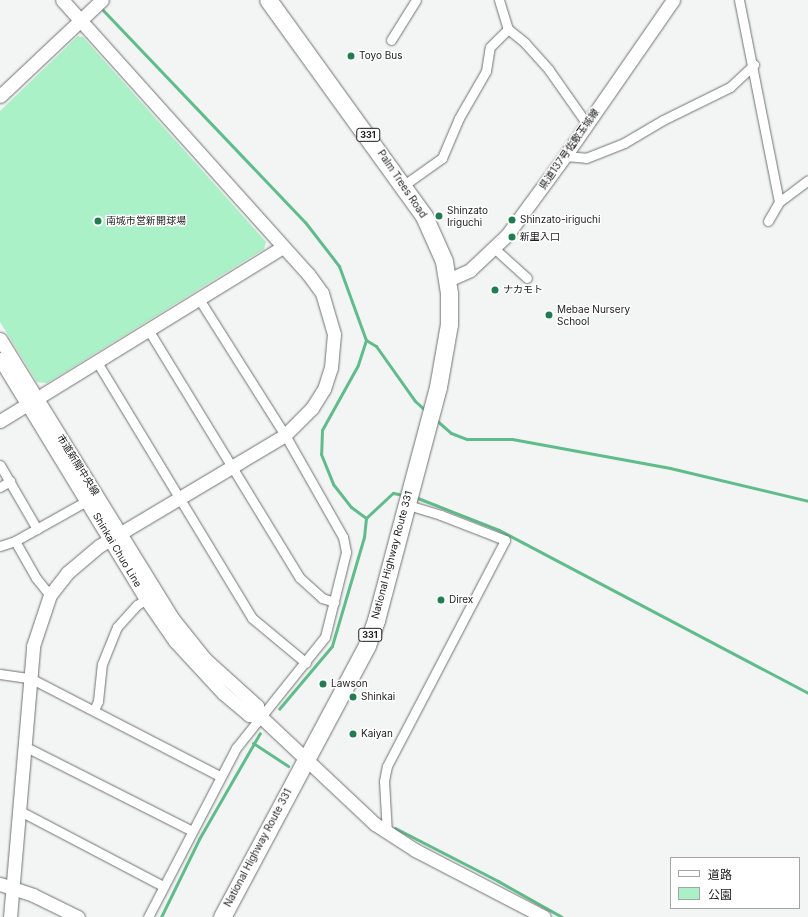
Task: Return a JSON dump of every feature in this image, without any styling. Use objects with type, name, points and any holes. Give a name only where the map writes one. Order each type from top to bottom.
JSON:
[{"type":"highway","name":"Palm Trees Road","points":[[268,0],[404,184],[433,232],[441,252],[448,280]]},
{"type":"highway","name":"National Highway Route 331","points":[[222,917],[367,645],[376,620],[448,341],[448,280]]},
{"type":"street","points":[[10,917],[6,885],[20,811],[30,678],[38,626],[50,595],[67,573],[115,536],[284,435],[312,408],[324,389],[331,368],[334,334],[322,293],[283,247],[62,0]]},
{"type":"street","points":[[0,96],[102,0]]},
{"type":"street","points":[[391,40],[416,0]]},
{"type":"street","points":[[500,0],[508,29],[525,43],[549,70],[587,124]]},
{"type":"street","name":"県道137号佐敷玉城線","points":[[448,280],[470,270],[495,249],[565,156],[673,0]]},
{"type":"street","points":[[739,0],[754,66],[779,202]]},
{"type":"street","points":[[404,184],[442,158],[459,118],[486,71],[490,47],[508,29]]},
{"type":"street","points":[[565,156],[586,158],[624,143],[663,120],[730,87],[754,66]]},
{"type":"street","points":[[768,221],[779,202],[808,180]]},
{"type":"street","points":[[0,421],[149,331],[283,247]]},
{"type":"street","points":[[495,249],[527,278]]},
{"type":"street","points":[[148,917],[220,776],[236,748],[260,716],[306,663],[325,637],[346,552],[343,537],[284,435],[199,299]]},
{"type":"street","points":[[149,331],[300,578],[322,598],[334,602]]},
{"type":"street","points":[[0,338],[32,401]]},
{"type":"street","points":[[0,359],[32,401]]},
{"type":"street","points":[[98,362],[252,618],[306,663]]},
{"type":"street","name":"市道新開中央線","points":[[32,401],[115,536]]},
{"type":"street","points":[[0,465],[37,529]]},
{"type":"street","points":[[0,486],[10,481]]},
{"type":"street","points":[[0,546],[15,541],[92,498]]},
{"type":"street","points":[[387,833],[384,781],[387,766],[505,540],[441,515],[407,498]]},
{"type":"street","name":"Shinkai Chuo Line","points":[[115,536],[151,596],[179,637],[201,664],[227,688],[257,706],[260,716],[307,758],[364,815],[387,833],[415,850],[544,917]]},
{"type":"street","points":[[15,541],[36,578],[50,595]]},
{"type":"street","points":[[94,710],[98,701],[102,664],[117,627],[151,596]]},
{"type":"street","points":[[0,674],[30,678],[220,776]]},
{"type":"street","points":[[24,746],[192,831]]},
{"type":"street","points":[[20,811],[163,886]]},
{"type":"street","points":[[6,885],[78,917]]},
{"type":"green space","points":[[78,36],[83,37],[266,242],[264,249],[47,383],[37,382],[0,322],[0,111]]},
{"type":"waterway","points":[[100,7],[305,222],[339,266],[366,340],[358,365],[322,430],[321,454],[333,484],[351,507],[366,518],[364,537],[332,646],[279,709]]},
{"type":"waterway","points":[[366,340],[376,346],[415,401],[426,411]]},
{"type":"waterway","points":[[435,419],[451,433],[467,439],[512,439],[670,468],[808,501]]},
{"type":"waterway","points":[[366,518],[393,493],[404,495]]},
{"type":"waterway","points":[[415,497],[499,530],[808,693]]},
{"type":"waterway","points":[[161,917],[199,839],[260,733]]},
{"type":"waterway","points":[[253,743],[288,766]]},
{"type":"waterway","points":[[395,828],[498,881],[562,917]]},
{"type":"place","name":"Toyo Bus","points":[[351,56]]},
{"type":"place","name":"Shinzato Iriguchi","points":[[439,216]]},
{"type":"place","name":"Shinzato-iriguchi","points":[[512,220]]},
{"type":"place","name":"南城市営新開球場","points":[[98,221]]},
{"type":"place","name":"新里入口","points":[[512,237]]},
{"type":"place","name":"ナカモト","points":[[495,290]]},
{"type":"place","name":"Mebae Nursery School","points":[[549,315]]},
{"type":"place","name":"Direx","points":[[441,600]]},
{"type":"place","name":"Lawson","points":[[323,684]]},
{"type":"place","name":"Shinkai","points":[[353,697]]},
{"type":"place","name":"Kaiyan","points":[[353,734]]}]
